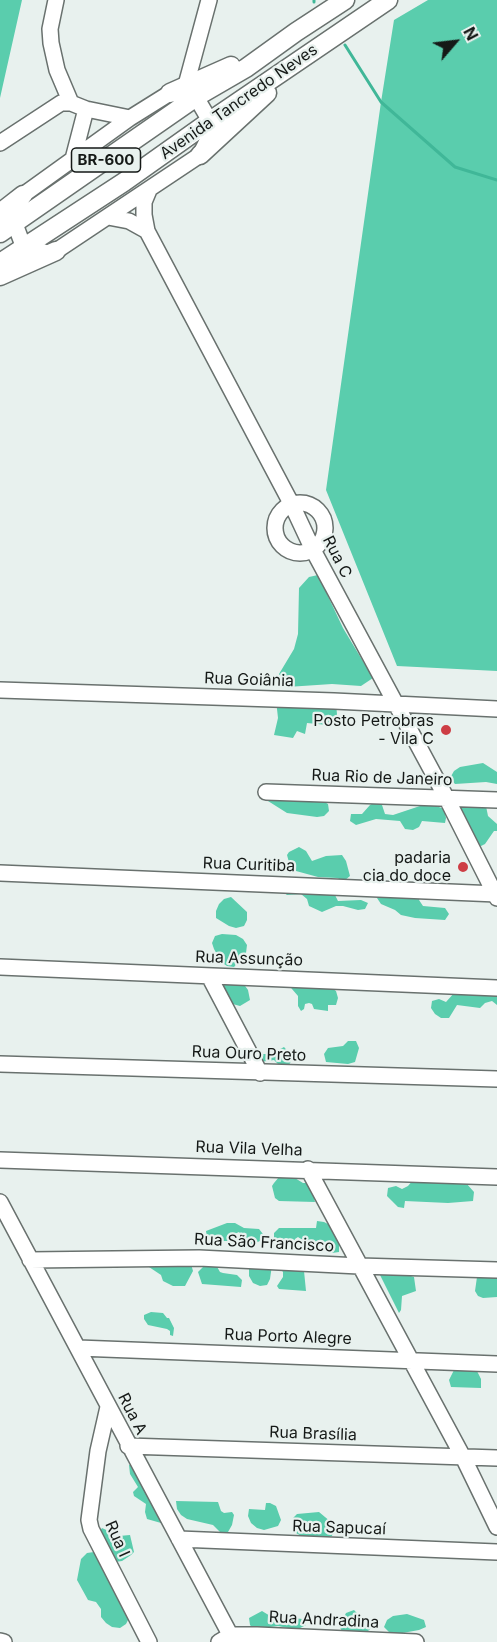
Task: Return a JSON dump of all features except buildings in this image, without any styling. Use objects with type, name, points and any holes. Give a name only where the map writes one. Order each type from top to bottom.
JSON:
[{"type":"main road","name":"Avenida Tancredo Neves","points":[[5,223],[191,91],[272,43],[296,32],[345,0]]},
{"type":"main road","name":"Avenida Tancredo Neves","points":[[0,263],[29,246],[388,0]]},
{"type":"main road","points":[[200,156],[307,55]]},
{"type":"main road","points":[[170,93],[191,91]]},
{"type":"main road","points":[[5,223],[23,195]]},
{"type":"main road","points":[[0,276],[56,251]]},
{"type":"street","points":[[56,0],[50,29],[51,43],[61,81],[79,106],[73,159]]},
{"type":"street","points":[[5,223],[29,246],[46,253],[56,251],[200,156],[210,135],[210,121],[191,91],[208,0]]},
{"type":"street","points":[[23,195],[130,118],[170,93]]},
{"type":"street","points":[[0,143],[61,103],[130,118]]},
{"type":"street","name":"Rua C","points":[[149,190],[144,202],[147,231],[496,895]]},
{"type":"street","points":[[108,217],[129,221],[147,231]]},
{"type":"street","points":[[291,505],[308,505],[321,516],[324,534],[313,550],[303,553],[292,552],[278,540],[275,529],[277,517],[291,505]]},
{"type":"street","name":"Rua Goiânia","points":[[0,690],[497,709]]},
{"type":"street","name":"Rua Rio de Janeiro","points":[[266,792],[497,800]]},
{"type":"street","name":"Rua Curitiba","points":[[0,873],[496,895]]},
{"type":"street","name":"Rua Assunção","points":[[0,967],[497,988]]},
{"type":"street","points":[[209,976],[260,1073]]},
{"type":"street","name":"Rua Ouro Preto","points":[[0,1064],[497,1079]]},
{"type":"street","name":"Rua Vila Velha","points":[[0,1160],[497,1177]]},
{"type":"street","points":[[308,1169],[463,1457],[497,1527]]},
{"type":"street","name":"Rua A","points":[[0,1202],[179,1539],[228,1640]]},
{"type":"street","name":"Rua São Francisco","points":[[30,1260],[199,1258],[497,1270]]},
{"type":"street","name":"Rua Porto Alegre","points":[[78,1348],[497,1364]]},
{"type":"street","name":"Rua I","points":[[108,1407],[98,1451],[89,1520],[91,1529],[149,1642]]},
{"type":"street","name":"Rua Brasília","points":[[128,1446],[497,1458]]},
{"type":"street","name":"Rua Sapucaí","points":[[179,1539],[497,1552]]},
{"type":"street","name":"Rua Andradina","points":[[228,1640],[257,1635],[416,1642]]},
{"type":"green space","points":[[0,0],[22,0],[0,98]]},
{"type":"green space","points":[[428,0],[497,0],[497,671],[397,666],[326,490],[394,20]]},
{"type":"green space","points":[[318,575],[343,628],[373,678],[361,686],[332,684],[287,687],[279,674],[294,649],[298,634],[299,588],[309,577]]},
{"type":"green space","points":[[276,700],[336,703],[338,726],[307,723],[305,734],[297,731],[293,738],[274,735],[278,718]]},
{"type":"green space","points":[[483,763],[497,772],[497,784],[486,782],[455,784],[450,778],[460,767]]},
{"type":"green space","points":[[282,796],[321,800],[328,804],[329,811],[324,816],[317,817],[287,813],[268,801]]},
{"type":"green space","points":[[376,801],[382,805],[385,814],[393,815],[429,803],[444,809],[445,823],[422,821],[419,827],[413,830],[405,829],[400,821],[376,819],[356,825],[350,821],[351,814],[362,814]]},
{"type":"green space","points":[[460,803],[486,806],[488,816],[497,824],[497,831],[494,831],[485,844],[477,845],[458,811]]},
{"type":"green space","points":[[299,847],[306,851],[312,861],[326,856],[342,855],[350,876],[344,881],[296,871],[290,866],[287,855]]},
{"type":"green space","points":[[282,891],[335,895],[338,901],[361,900],[368,903],[365,909],[336,906],[322,912],[309,906],[307,899],[301,894],[287,895]]},
{"type":"green space","points":[[381,892],[403,899],[403,893],[422,895],[419,900],[423,906],[445,908],[449,914],[445,920],[401,915],[381,904],[377,898]]},
{"type":"green space","points":[[231,897],[247,912],[244,926],[236,928],[229,926],[216,918],[219,904]]},
{"type":"green space","points":[[236,935],[247,945],[246,953],[234,967],[221,962],[214,949],[212,943],[215,936]]},
{"type":"green space","points":[[286,982],[311,988],[330,987],[336,991],[338,998],[336,1005],[328,1005],[328,1011],[314,1009],[309,1003],[305,1004],[301,1011],[298,1006],[298,996]]},
{"type":"green space","points":[[225,983],[243,983],[248,990],[250,1000],[240,1006],[229,1003],[223,987]]},
{"type":"green space","points":[[497,989],[497,1005],[492,1001],[480,1008],[457,1005],[449,1018],[441,1018],[431,1008],[432,1001],[439,999],[446,1002],[455,992]]},
{"type":"green space","points":[[348,1041],[356,1041],[359,1048],[355,1062],[348,1064],[326,1062],[324,1054],[328,1048],[343,1046]]},
{"type":"green space","points":[[284,1047],[293,1057],[286,1067],[274,1060],[260,1062],[260,1054],[271,1054]]},
{"type":"green space","points":[[290,1175],[303,1183],[311,1183],[315,1202],[279,1201],[275,1198],[272,1186],[279,1177]]},
{"type":"green space","points":[[413,1180],[466,1183],[474,1192],[473,1201],[448,1203],[405,1201],[404,1208],[398,1207],[387,1196],[388,1188],[396,1186],[402,1189]]},
{"type":"green space","points":[[317,1221],[330,1225],[339,1241],[339,1252],[332,1253],[320,1242],[310,1246],[298,1237],[291,1245],[283,1245],[274,1238],[274,1233],[279,1228],[316,1228]]},
{"type":"green space","points":[[227,1223],[259,1229],[263,1234],[260,1241],[253,1244],[246,1244],[239,1232],[232,1235],[228,1241],[214,1241],[207,1238],[206,1231]]},
{"type":"green space","points":[[150,1263],[191,1264],[193,1271],[185,1286],[173,1286],[163,1281],[161,1275],[149,1267]]},
{"type":"green space","points":[[254,1263],[275,1264],[272,1265],[267,1285],[260,1286],[253,1283],[249,1276],[249,1269]]},
{"type":"green space","points":[[206,1264],[216,1265],[220,1272],[237,1275],[242,1280],[241,1287],[202,1284],[198,1272]]},
{"type":"green space","points":[[277,1265],[299,1266],[304,1271],[306,1291],[279,1289],[277,1286],[283,1277],[283,1272]]},
{"type":"green space","points":[[377,1269],[392,1270],[414,1277],[416,1291],[402,1296],[399,1313]]},
{"type":"green space","points":[[497,1275],[497,1297],[478,1296],[475,1291],[477,1277]]},
{"type":"green space","points":[[151,1312],[163,1313],[169,1318],[174,1328],[173,1336],[167,1329],[148,1325],[144,1315]]},
{"type":"green space","points":[[476,1369],[481,1379],[481,1388],[451,1387],[449,1380],[454,1370]]},
{"type":"green space","points":[[133,1464],[146,1493],[161,1515],[166,1529],[161,1523],[147,1519],[146,1504],[134,1496],[133,1492],[138,1487],[130,1474],[129,1465]]},
{"type":"green space","points":[[176,1501],[218,1502],[221,1511],[232,1512],[234,1515],[232,1525],[228,1532],[221,1533],[213,1525],[187,1519],[177,1509]]},
{"type":"green space","points":[[266,1503],[276,1506],[281,1520],[278,1526],[264,1530],[251,1523],[248,1516],[249,1509],[265,1510]]},
{"type":"green space","points":[[319,1512],[331,1522],[334,1528],[332,1536],[303,1537],[296,1533],[292,1519],[297,1514]]},
{"type":"green space","points":[[102,1528],[119,1536],[130,1535],[134,1552],[122,1561],[115,1562],[100,1531]]},
{"type":"green space","points":[[94,1552],[100,1557],[129,1618],[120,1628],[106,1623],[101,1617],[101,1609],[96,1602],[88,1600],[77,1580],[81,1559],[87,1553]]},
{"type":"green space","points":[[354,1610],[371,1628],[365,1634],[343,1634],[340,1627],[343,1619],[346,1613]]},
{"type":"green space","points":[[262,1611],[280,1622],[294,1618],[302,1619],[306,1625],[293,1629],[278,1626],[270,1627],[265,1632],[255,1631],[250,1625],[249,1618]]},
{"type":"green space","points":[[407,1614],[424,1620],[426,1627],[397,1634],[389,1632],[384,1627],[387,1620],[393,1616]]},
{"type":"waterway","points":[[345,45],[381,102],[455,167],[497,180]]},
{"type":"place","name":"Posto Petrobras - Vila C","points":[[446,730]]},
{"type":"place","name":"padaria cia do doce","points":[[463,867]]}]
